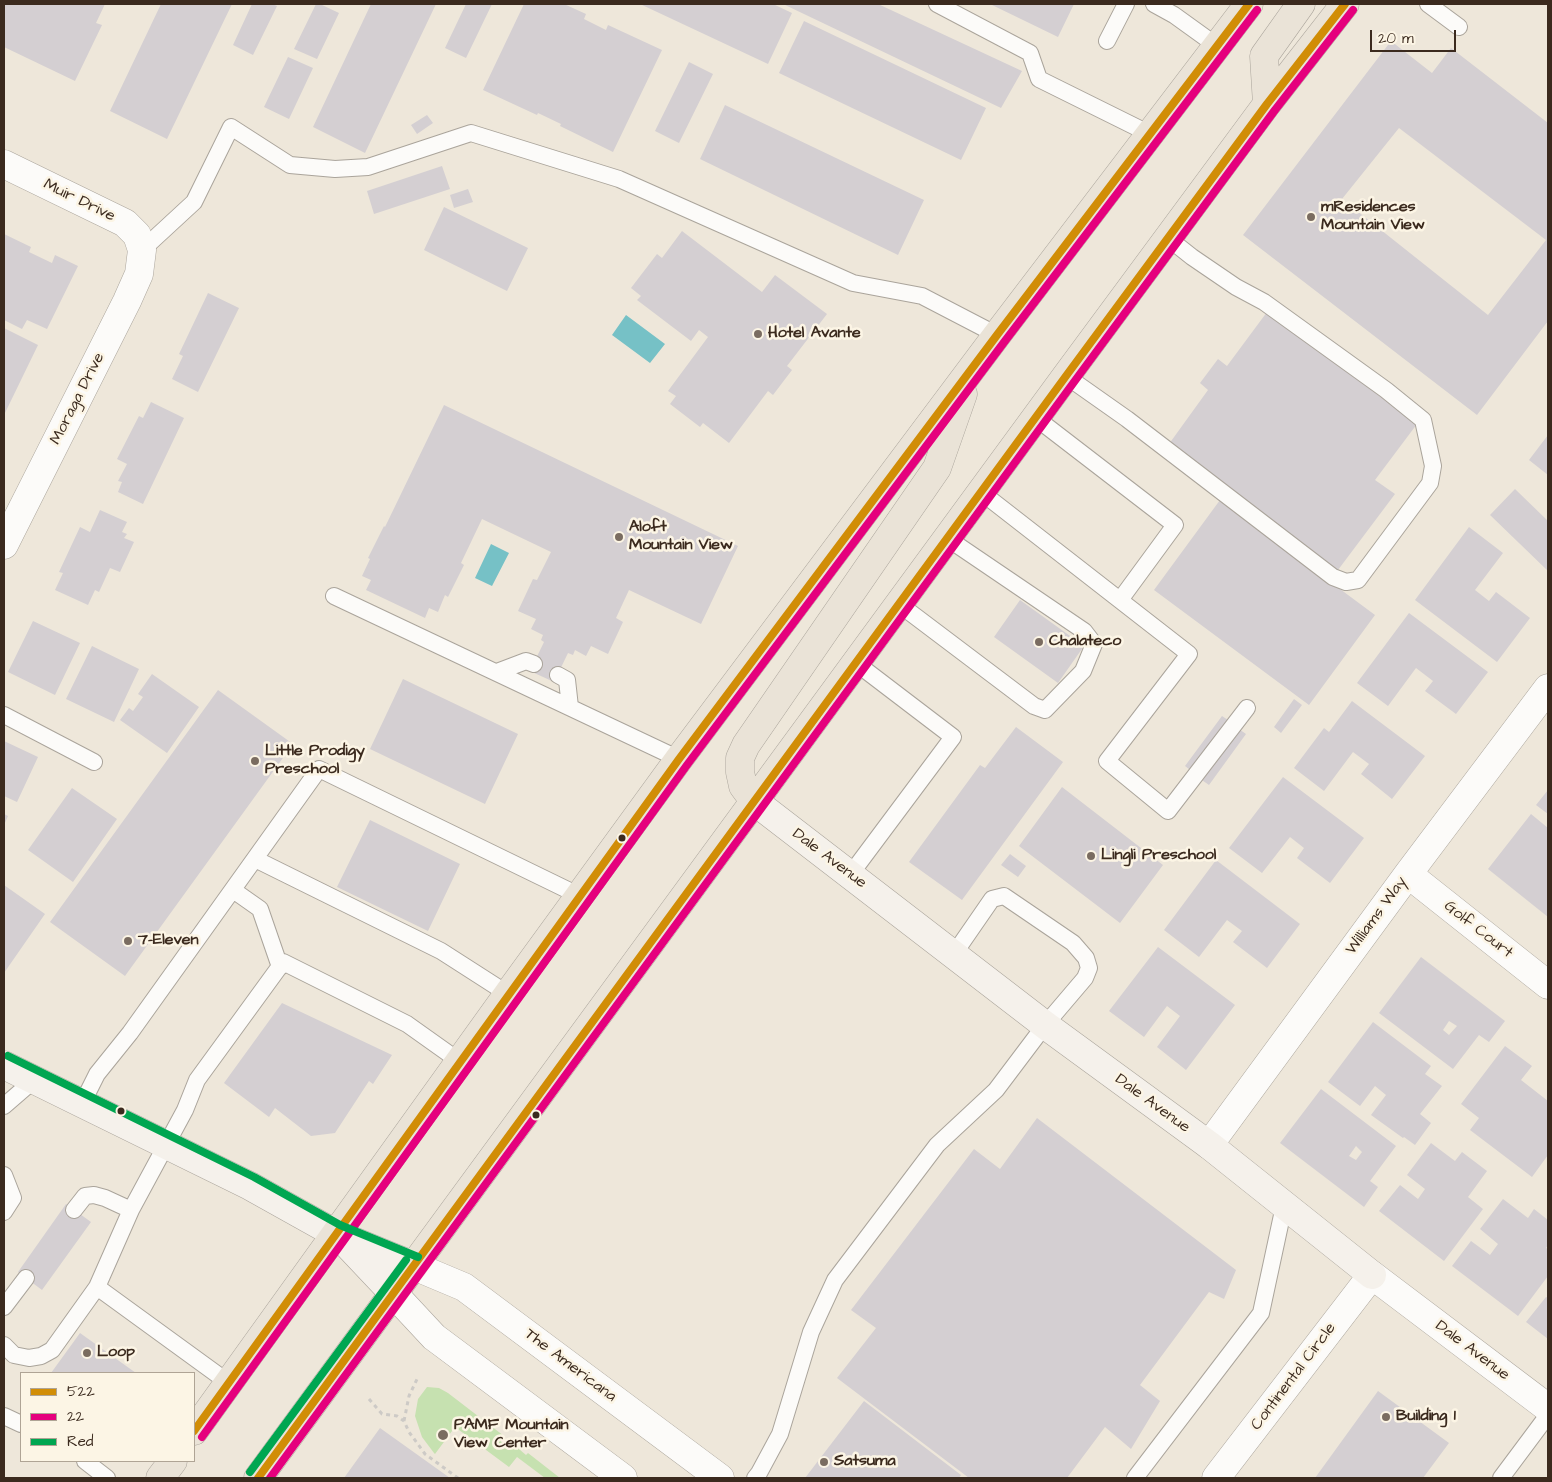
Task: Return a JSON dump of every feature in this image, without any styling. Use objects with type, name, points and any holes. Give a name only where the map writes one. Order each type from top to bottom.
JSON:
[{"type":"main road","points":[[195,1431],[459,1061],[679,759],[997,335],[1249,4]]},
{"type":"main road","points":[[1266,104],[1264,56],[1301,4]]},
{"type":"main road","points":[[258,1478],[1266,104],[1345,4]]},
{"type":"main road","points":[[754,801],[743,786],[740,758],[746,745],[937,468],[972,369]]},
{"type":"main road","points":[[160,1478],[172,1462]]},
{"type":"street","name":"Muir Drive","points":[[4,164],[125,223],[136,235],[142,250]]},
{"type":"street","name":"Moraga Drive","points":[[4,544],[127,301],[139,274],[142,250]]},
{"type":"street","name":"Williams Way","points":[[1208,1145],[1548,688]]},
{"type":"street","name":"Dale Avenue","points":[[754,801],[1045,1025],[1208,1145],[1372,1276],[1548,1408]]},
{"type":"street","name":"Golf Court","points":[[1408,874],[1548,985]]},
{"type":"street","points":[[4,1065],[250,1186],[336,1234],[414,1266]]},
{"type":"street","points":[[336,1234],[434,1338],[623,1478]]},
{"type":"street","name":"The Americana","points":[[414,1266],[464,1287],[720,1478]]},
{"type":"street","name":"Continental Circle","points":[[1216,1478],[1372,1276]]},
{"type":"lane","points":[[937,4],[1030,53],[1039,79],[1150,134]]},
{"type":"lane","points":[[1107,41],[1126,4]]},
{"type":"lane","points":[[1154,4],[1174,15],[1217,46]]},
{"type":"lane","points":[[1428,4],[1459,27]]},
{"type":"lane","points":[[142,250],[194,202],[231,127],[290,165],[335,169],[368,167],[471,133],[619,179],[853,283],[922,296],[997,335]]},
{"type":"lane","points":[[1066,376],[1127,419],[1334,577],[1346,582],[1358,580],[1419,498],[1430,483],[1433,466],[1423,420],[1386,390],[1264,302],[1236,287],[1192,258],[1168,238]]},
{"type":"lane","points":[[1036,418],[1174,525],[1120,600]]},
{"type":"lane","points":[[981,492],[1190,654],[1107,761],[1168,812],[1247,708]]},
{"type":"lane","points":[[899,604],[1034,706],[1045,710],[1083,671],[1094,644],[1084,631],[947,538]]},
{"type":"lane","points":[[334,596],[679,759]]},
{"type":"lane","points":[[496,672],[526,661],[534,664]]},
{"type":"lane","points":[[850,875],[953,737],[856,663]]},
{"type":"lane","points":[[558,675],[567,680],[570,707]]},
{"type":"lane","points":[[4,715],[94,762]]},
{"type":"lane","points":[[82,1104],[97,1074],[130,1033],[319,769],[580,896]]},
{"type":"lane","points":[[255,859],[441,951],[508,994]]},
{"type":"lane","points":[[233,890],[260,909],[280,967]]},
{"type":"lane","points":[[755,1478],[780,1434],[811,1332],[835,1280],[937,1145],[996,1090],[1045,1025],[1085,978],[1088,968],[1086,958],[1073,943],[1004,896],[992,899],[954,954]]},
{"type":"lane","points":[[4,1345],[14,1355],[29,1358],[41,1356],[52,1350],[97,1287],[131,1210],[184,1110],[197,1080],[283,962],[407,1024],[459,1061]]},
{"type":"lane","points":[[4,1106],[34,1080]]},
{"type":"lane","points":[[4,1175],[13,1198],[4,1212]]},
{"type":"lane","points":[[74,1210],[85,1196],[94,1195],[131,1210]]},
{"type":"lane","points":[[1136,1478],[1261,1313],[1284,1206]]},
{"type":"lane","points":[[4,1307],[26,1278]]},
{"type":"lane","points":[[97,1287],[229,1383]]},
{"type":"lane","points":[[1501,1478],[1548,1415]]},
{"type":"lane","points":[[4,1416],[20,1424]]},
{"type":"lane","points":[[85,1462],[107,1478]]},
{"type":"path","points":[[404,1421],[409,1396],[418,1377]]},
{"type":"path","points":[[369,1399],[382,1414],[397,1416],[404,1421],[409,1432],[425,1454],[458,1478]]},
{"type":"green space","points":[[427,1387],[439,1388],[448,1393],[504,1436],[500,1441],[510,1448],[514,1443],[526,1455],[528,1453],[560,1478],[545,1478],[517,1457],[509,1467],[455,1427],[435,1454],[422,1437],[415,1416],[418,1399]]},
{"type":"water","points":[[626,315],[665,344],[650,363],[612,335]]},
{"type":"water","points":[[491,544],[509,553],[492,586],[475,578]]},
{"type":"building","points":[[4,4],[105,4],[96,23],[102,25],[75,81],[4,47]]},
{"type":"building","points":[[161,4],[232,4],[167,139],[110,111]]},
{"type":"building","points":[[252,4],[272,4],[277,6],[253,55],[233,45]]},
{"type":"building","points":[[316,4],[339,13],[317,59],[294,49]]},
{"type":"building","points":[[371,4],[436,4],[365,153],[313,127]]},
{"type":"building","points":[[466,4],[492,4],[466,58],[445,48]]},
{"type":"building","points":[[524,4],[564,4],[586,14],[584,19],[606,30],[608,25],[662,50],[613,152],[538,113],[537,115],[483,90]]},
{"type":"building","points":[[640,4],[773,4],[792,13],[768,64]]},
{"type":"building","points":[[783,4],[878,4],[1022,71],[1001,108]]},
{"type":"building","points":[[990,4],[1074,4],[1058,37]]},
{"type":"building","points":[[804,21],[986,108],[961,160],[779,73]]},
{"type":"building","name":"mResidences Mountain View","points":[[1391,41],[1432,73],[1451,48],[1548,123],[1548,321],[1477,415],[1243,235]],"holes":[[[1399,128],[1546,240],[1488,315],[1342,199]]]},
{"type":"building","points":[[288,57],[313,68],[289,119],[264,107]]},
{"type":"building","points":[[689,62],[713,74],[679,143],[655,131]]},
{"type":"building","points":[[725,105],[924,200],[898,255],[700,159]]},
{"type":"building","points":[[427,115],[433,123],[417,134],[411,125]]},
{"type":"building","points":[[442,166],[450,189],[374,214],[367,191]]},
{"type":"building","points":[[468,189],[473,202],[454,208],[450,195]]},
{"type":"building","points":[[444,207],[528,248],[507,291],[424,250]]},
{"type":"building","name":"Hotel Avante","points":[[682,231],[762,292],[775,275],[827,314],[787,366],[792,370],[773,395],[768,391],[729,443],[703,423],[700,427],[670,404],[676,396],[668,391],[708,337],[699,330],[691,341],[637,300],[641,296],[631,288],[657,254],[662,258]]},
{"type":"building","points":[[4,234],[31,247],[29,252],[52,263],[55,255],[78,266],[47,329],[27,320],[22,329],[4,320]]},
{"type":"building","points":[[208,293],[239,308],[198,392],[172,379],[183,356],[179,354]]},
{"type":"building","points":[[1270,308],[1420,420],[1375,480],[1395,494],[1338,570],[1169,444],[1208,390],[1200,383],[1218,359],[1227,366]]},
{"type":"building","points":[[4,328],[38,345],[4,415]]},
{"type":"building","points":[[151,402],[184,418],[143,504],[118,492],[122,482],[118,481],[127,464],[117,459],[139,416],[143,418]]},
{"type":"building","name":"Aloft Mountain View","points":[[444,405],[738,546],[701,624],[629,590],[616,618],[623,622],[608,654],[591,646],[586,656],[575,650],[573,655],[568,653],[554,682],[530,671],[544,642],[541,640],[543,635],[531,629],[536,619],[518,611],[533,579],[537,580],[551,552],[482,519],[461,563],[464,565],[448,597],[445,595],[438,612],[429,608],[425,618],[366,590],[371,580],[362,576],[370,559],[368,558]]},
{"type":"building","points":[[1548,435],[1548,475],[1529,460]]},
{"type":"building","points":[[1515,489],[1548,521],[1548,571],[1490,515]]},
{"type":"building","points":[[1220,500],[1375,615],[1309,705],[1154,590]]},
{"type":"building","points":[[100,510],[127,522],[122,532],[127,534],[124,538],[134,542],[120,572],[110,568],[99,592],[95,590],[88,605],[55,590],[63,573],[59,572],[80,527],[90,532]]},
{"type":"building","points":[[1469,527],[1503,553],[1475,590],[1489,601],[1496,592],[1530,618],[1497,662],[1415,600]]},
{"type":"building","name":"Chalateco","points":[[1020,600],[1084,646],[1058,683],[994,637]]},
{"type":"building","points":[[1409,613],[1488,672],[1456,714],[1425,691],[1433,681],[1416,668],[1388,706],[1357,683]]},
{"type":"building","points":[[33,621],[80,643],[55,695],[8,672]]},
{"type":"building","points":[[92,646],[139,669],[114,722],[66,699]]},
{"type":"building","points":[[152,674],[199,707],[167,753],[120,720],[129,708],[133,711],[143,697],[138,694]]},
{"type":"building","points":[[403,679],[518,734],[485,804],[370,749]]},
{"type":"building","points":[[218,690],[293,744],[125,976],[50,922]]},
{"type":"building","points":[[1294,699],[1302,705],[1281,733],[1274,727]]},
{"type":"building","points":[[1352,701],[1425,756],[1392,799],[1361,774],[1369,764],[1353,752],[1324,791],[1294,768],[1324,728],[1329,732]]},
{"type":"building","points":[[1222,716],[1231,722],[1194,773],[1185,766]]},
{"type":"building","points":[[1016,727],[1063,762],[962,900],[909,862],[980,765],[985,768]]},
{"type":"building","points":[[1236,727],[1246,734],[1209,785],[1199,778]]},
{"type":"building","points":[[4,741],[38,757],[17,802],[4,796]]},
{"type":"building","points":[[1283,777],[1364,838],[1330,883],[1297,858],[1304,848],[1290,837],[1262,873],[1229,848]]},
{"type":"building","name":"Lingli Preschool","points":[[1062,787],[1163,865],[1120,923],[1019,846]]},
{"type":"building","points":[[72,788],[117,819],[73,882],[28,850]]},
{"type":"building","points":[[1548,790],[1548,814],[1536,805]]},
{"type":"building","points":[[4,814],[8,816],[4,825]]},
{"type":"building","points":[[1531,814],[1548,828],[1548,917],[1488,869]]},
{"type":"building","points":[[370,820],[460,864],[428,931],[337,887]]},
{"type":"building","points":[[1010,854],[1026,866],[1018,877],[1001,865]]},
{"type":"building","points":[[1216,860],[1300,924],[1267,968],[1233,942],[1242,931],[1227,920],[1199,957],[1164,930]]},
{"type":"building","points":[[4,885],[45,914],[4,973]]},
{"type":"building","points":[[1158,947],[1235,1005],[1186,1070],[1157,1047],[1180,1016],[1167,1006],[1144,1037],[1109,1011]]},
{"type":"building","points":[[1421,957],[1505,1021],[1489,1042],[1479,1035],[1453,1069],[1379,1013]],"holes":[[[1449,1021],[1457,1026],[1449,1035],[1443,1030]]]},
{"type":"building","points":[[282,1003],[392,1055],[373,1084],[369,1081],[335,1133],[311,1136],[275,1108],[269,1117],[224,1083]]},
{"type":"building","points":[[1373,1022],[1431,1066],[1425,1074],[1442,1086],[1420,1114],[1431,1123],[1415,1145],[1371,1115],[1386,1095],[1375,1086],[1360,1106],[1328,1082]]},
{"type":"building","points":[[1505,1046],[1532,1066],[1521,1080],[1548,1101],[1548,1155],[1532,1177],[1470,1130],[1479,1118],[1461,1104]]},
{"type":"building","points":[[1321,1089],[1396,1146],[1370,1181],[1378,1187],[1364,1207],[1280,1143]],"holes":[[[1356,1146],[1362,1152],[1356,1160],[1349,1156]]]},
{"type":"building","points":[[1037,1118],[1236,1270],[1224,1299],[1209,1292],[1140,1385],[1160,1401],[1131,1449],[1105,1427],[1067,1478],[969,1478],[837,1378],[876,1328],[851,1310],[974,1149],[1000,1169]]},
{"type":"building","points":[[1431,1143],[1455,1161],[1462,1152],[1487,1171],[1468,1197],[1483,1209],[1444,1261],[1379,1211],[1400,1185],[1418,1199],[1425,1189],[1407,1175]]},
{"type":"building","points":[[1503,1199],[1528,1218],[1534,1209],[1548,1220],[1548,1245],[1546,1248],[1548,1249],[1548,1276],[1518,1316],[1452,1266],[1471,1241],[1490,1255],[1498,1244],[1480,1229]]},
{"type":"building","points":[[66,1204],[91,1222],[42,1290],[18,1272]]},
{"type":"building","points":[[1546,1297],[1548,1298],[1548,1339],[1526,1322]]},
{"type":"building","name":"Loop","points":[[80,1333],[135,1372],[52,1372]]},
{"type":"building","name":"Building 1","points":[[1378,1391],[1449,1443],[1423,1478],[1315,1478]]},
{"type":"building","points":[[864,1401],[961,1475],[959,1478],[805,1478]]},
{"type":"building","points":[[380,1428],[450,1478],[344,1478]]},
{"type":"transit line","name":"522","points":[[195,1430],[679,759],[997,335],[1249,4]]},
{"type":"transit line","name":"522","points":[[258,1478],[1066,376],[1267,104],[1345,4]]},
{"type":"transit line","name":"22","points":[[202,1437],[687,765],[1005,341],[1257,10]]},
{"type":"transit line","name":"22","points":[[270,1478],[1074,382],[1275,110],[1353,10]]},
{"type":"transit line","name":"Red","points":[[8,1056],[254,1177],[340,1225],[418,1257]]},
{"type":"transit line","name":"Red","points":[[250,1472],[406,1260]]},
{"type":"place","name":"mResidences Mountain View","points":[[1311,217]]},
{"type":"place","name":"Hotel Avante","points":[[758,334]]},
{"type":"place","name":"Aloft Mountain View","points":[[619,537]]},
{"type":"place","name":"Chalateco","points":[[1039,642]]},
{"type":"place","name":"Little Prodigy Preschool","points":[[255,761]]},
{"type":"place","name":"Lingli Preschool","points":[[1091,856]]},
{"type":"place","name":"7-Eleven","points":[[128,941]]},
{"type":"place","name":"Loop","points":[[87,1353]]},
{"type":"place","name":"Building 1","points":[[1386,1417]]},
{"type":"place","name":"PAMF Mountain View Center","points":[[443,1435]]},
{"type":"place","name":"Satsuma","points":[[824,1462]]}]
